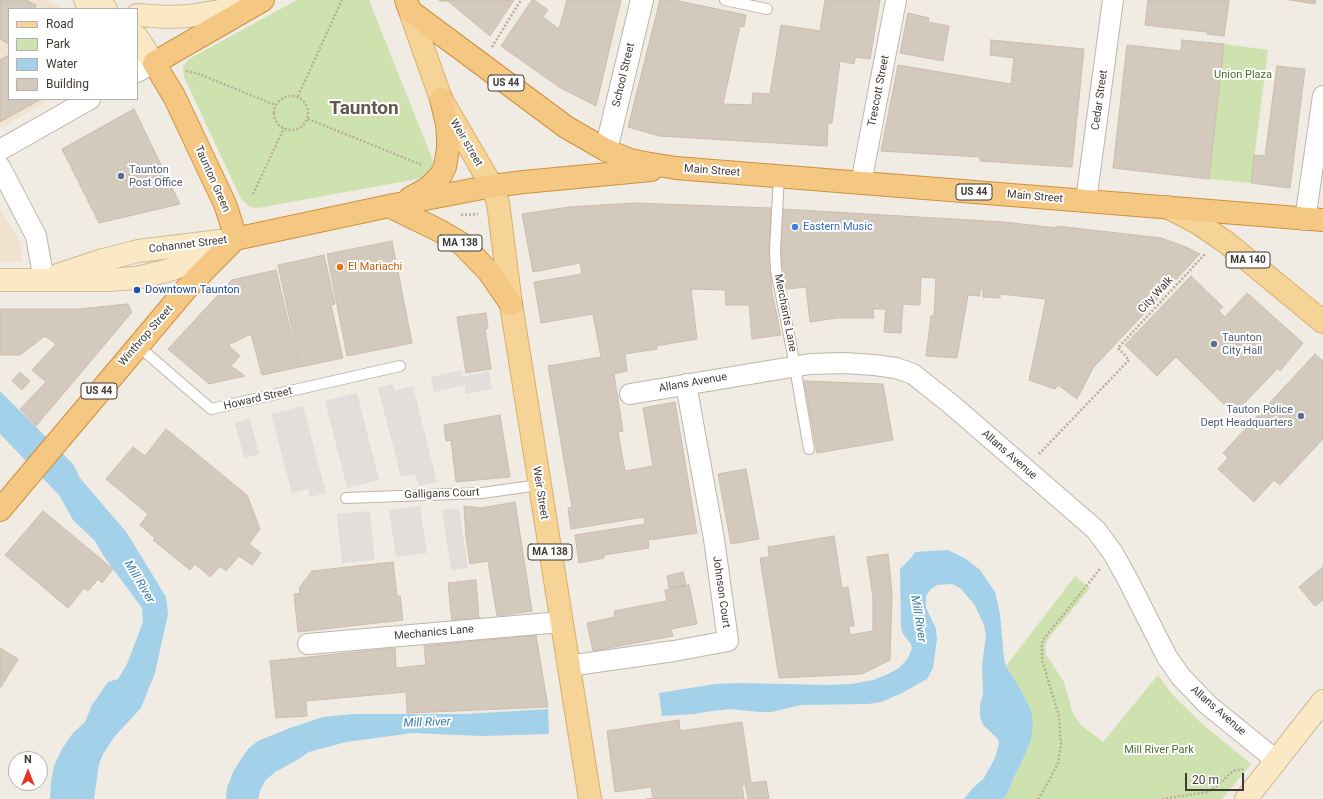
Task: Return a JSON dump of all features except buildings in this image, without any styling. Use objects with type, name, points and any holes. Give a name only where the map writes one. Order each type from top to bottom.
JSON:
[{"type":"highway","points":[[145,68],[262,0]]},
{"type":"highway","name":"Main Street","points":[[408,5],[480,64],[566,127],[606,150],[630,160],[645,164],[676,168],[1314,220]]},
{"type":"highway","name":"Taunton Green","points":[[145,68],[174,96],[225,204],[231,222],[234,239]]},
{"type":"highway","points":[[389,206],[428,188],[441,175],[447,158],[448,136],[447,124],[441,99]]},
{"type":"highway","points":[[543,180],[570,174],[584,168],[601,157],[606,150]]},
{"type":"highway","name":"Main Street","points":[[492,186],[676,168]]},
{"type":"highway","name":"US 44","points":[[234,239],[492,186]]},
{"type":"highway","name":"MA 138","points":[[389,206],[440,231],[462,244],[489,272],[510,304]]},
{"type":"highway","name":"Winthrop Street","points":[[0,510],[137,345],[187,288],[234,239]]},
{"type":"main road","points":[[85,0],[104,8]]},
{"type":"main road","points":[[138,15],[167,17],[189,16],[220,11],[262,0]]},
{"type":"main road","name":"MA 138","points":[[408,5],[441,99]]},
{"type":"main road","points":[[138,41],[145,68]]},
{"type":"main road","name":"Weir street","points":[[441,99],[492,186]]},
{"type":"main road","name":"Weir Street","points":[[492,186],[498,203],[510,304],[590,799]]},
{"type":"main road","name":"MA 140","points":[[1167,208],[1198,223],[1227,243],[1323,322]]},
{"type":"main road","name":"Cohannet Street","points":[[0,280],[44,280],[103,260],[138,251],[234,239]]},
{"type":"main road","points":[[1300,302],[1318,310],[1323,310]]},
{"type":"main road","points":[[1246,799],[1323,702]]},
{"type":"street","name":"School Street","points":[[606,150],[642,0]]},
{"type":"street","name":"Trescott Street","points":[[861,183],[896,0]]},
{"type":"street","name":"Cedar Street","points":[[1086,201],[1113,0]]},
{"type":"street","points":[[1314,220],[1323,96]]},
{"type":"street","points":[[0,150],[88,100]]},
{"type":"street","points":[[0,167],[36,236],[44,280]]},
{"type":"street","name":"Allans Avenue","points":[[630,394],[795,366],[827,363],[874,365],[896,368],[913,374],[952,405],[1086,521],[1100,536],[1112,553],[1129,582],[1167,657],[1181,677],[1208,705],[1277,761]]},
{"type":"street","name":"Johnson Court","points":[[568,666],[674,651],[728,641],[711,521],[686,384]]},
{"type":"street","name":"Mechanics Lane","points":[[308,644],[561,622]]},
{"type":"lane","points":[[725,0],[767,9]]},
{"type":"lane","name":"Merchants Lane","points":[[778,176],[775,250],[776,270],[810,449]]},
{"type":"lane","name":"Howard Street","points":[[137,345],[211,410],[400,366]]},
{"type":"lane","name":"Galligans Court","points":[[346,498],[482,493],[539,485]]},
{"type":"path","points":[[298,96],[342,0]]},
{"type":"path","points":[[480,64],[521,0]]},
{"type":"path","points":[[186,71],[196,73],[276,105]]},
{"type":"path","points":[[298,96],[306,103],[308,108],[308,118],[305,123],[295,130],[284,128],[276,121],[274,110],[276,105],[283,97],[298,96]]},
{"type":"path","points":[[308,118],[423,166]]},
{"type":"path","points":[[253,194],[284,128]]},
{"type":"path","name":"City Walk","points":[[1036,458],[1129,360],[1118,348],[1206,253]]},
{"type":"path","points":[[1038,799],[1050,781],[1058,763],[1061,744],[1059,716],[1042,660],[1043,640],[1112,553]]},
{"type":"path","points":[[1162,799],[1208,792],[1236,770],[1245,769]]},
{"type":"shaded area","points":[[0,0],[45,0],[63,8],[8,8],[8,100],[49,100],[0,128]]},
{"type":"shaded area","points":[[0,208],[21,244],[21,262],[0,262]]},
{"type":"shaded area","points":[[461,370],[463,377],[489,371],[492,389],[466,394],[465,385],[434,392],[431,377]]},
{"type":"shaded area","points":[[393,384],[395,391],[413,386],[437,482],[419,486],[415,474],[401,477],[378,388]]},
{"type":"shaded area","points":[[357,393],[379,480],[347,488],[325,401]]},
{"type":"shaded area","points":[[303,406],[326,493],[310,497],[308,489],[292,493],[271,414]]},
{"type":"shaded area","points":[[250,419],[259,454],[244,458],[235,423]]},
{"type":"shaded area","points":[[420,506],[427,553],[396,557],[389,510]]},
{"type":"shaded area","points":[[459,508],[468,568],[451,570],[442,510]]},
{"type":"shaded area","points":[[370,511],[375,560],[342,563],[337,514]]},
{"type":"green space","points":[[297,0],[369,0],[434,163],[428,177],[258,208],[250,207],[241,199],[184,77],[183,66],[189,59]]},
{"type":"green space","name":"Union Plaza","points":[[1224,44],[1268,50],[1251,183],[1209,179]]},
{"type":"green space","name":"Mill River Park","points":[[1075,576],[1090,588],[1048,639],[1045,646],[1046,655],[1063,680],[1072,711],[1076,718],[1081,725],[1103,742],[1158,675],[1171,693],[1201,723],[1251,764],[1222,799],[1003,799],[1006,796],[1031,740],[1031,710],[1006,666]]},
{"type":"water","name":"Mill River","points":[[0,391],[73,464],[80,478],[127,533],[166,597],[168,614],[155,673],[141,708],[115,736],[103,754],[99,764],[94,799],[50,799],[54,766],[62,749],[73,733],[85,722],[92,705],[108,682],[118,679],[127,664],[143,622],[142,608],[105,558],[95,541],[73,520],[59,495],[0,434]]},
{"type":"water","name":"Mill River","points":[[948,550],[966,559],[980,570],[995,592],[1000,614],[1006,666],[1031,710],[1033,725],[1031,740],[1006,796],[1003,799],[964,799],[984,778],[995,758],[999,743],[997,738],[984,726],[980,717],[980,705],[983,694],[982,666],[986,635],[984,625],[974,604],[960,588],[952,584],[937,585],[930,590],[926,596],[926,608],[936,629],[937,639],[933,668],[927,679],[900,694],[881,702],[868,704],[801,705],[772,712],[731,709],[694,714],[662,716],[659,693],[715,684],[851,684],[873,680],[899,668],[908,658],[912,648],[911,644],[903,634],[901,627],[900,569],[915,552]]},
{"type":"water","name":"Mill River","points":[[548,709],[549,734],[482,736],[413,733],[346,742],[309,752],[275,772],[265,781],[258,799],[226,799],[227,788],[233,772],[249,748],[258,741],[323,717],[353,714],[465,714]]},
{"type":"place","name":"Taunton Post Office","points":[[121,176]]},
{"type":"place","name":"Eastern Music","points":[[795,227]]},
{"type":"place","name":"El Mariachi","points":[[340,267]]},
{"type":"place","name":"Downtown Taunton","points":[[137,290]]},
{"type":"place","name":"Taunton City Hall","points":[[1214,344]]},
{"type":"place","name":"Tauton Police Dept Headquarters","points":[[1301,416]]},
{"type":"district","name":"Taunton","points":[[364,109]]}]
